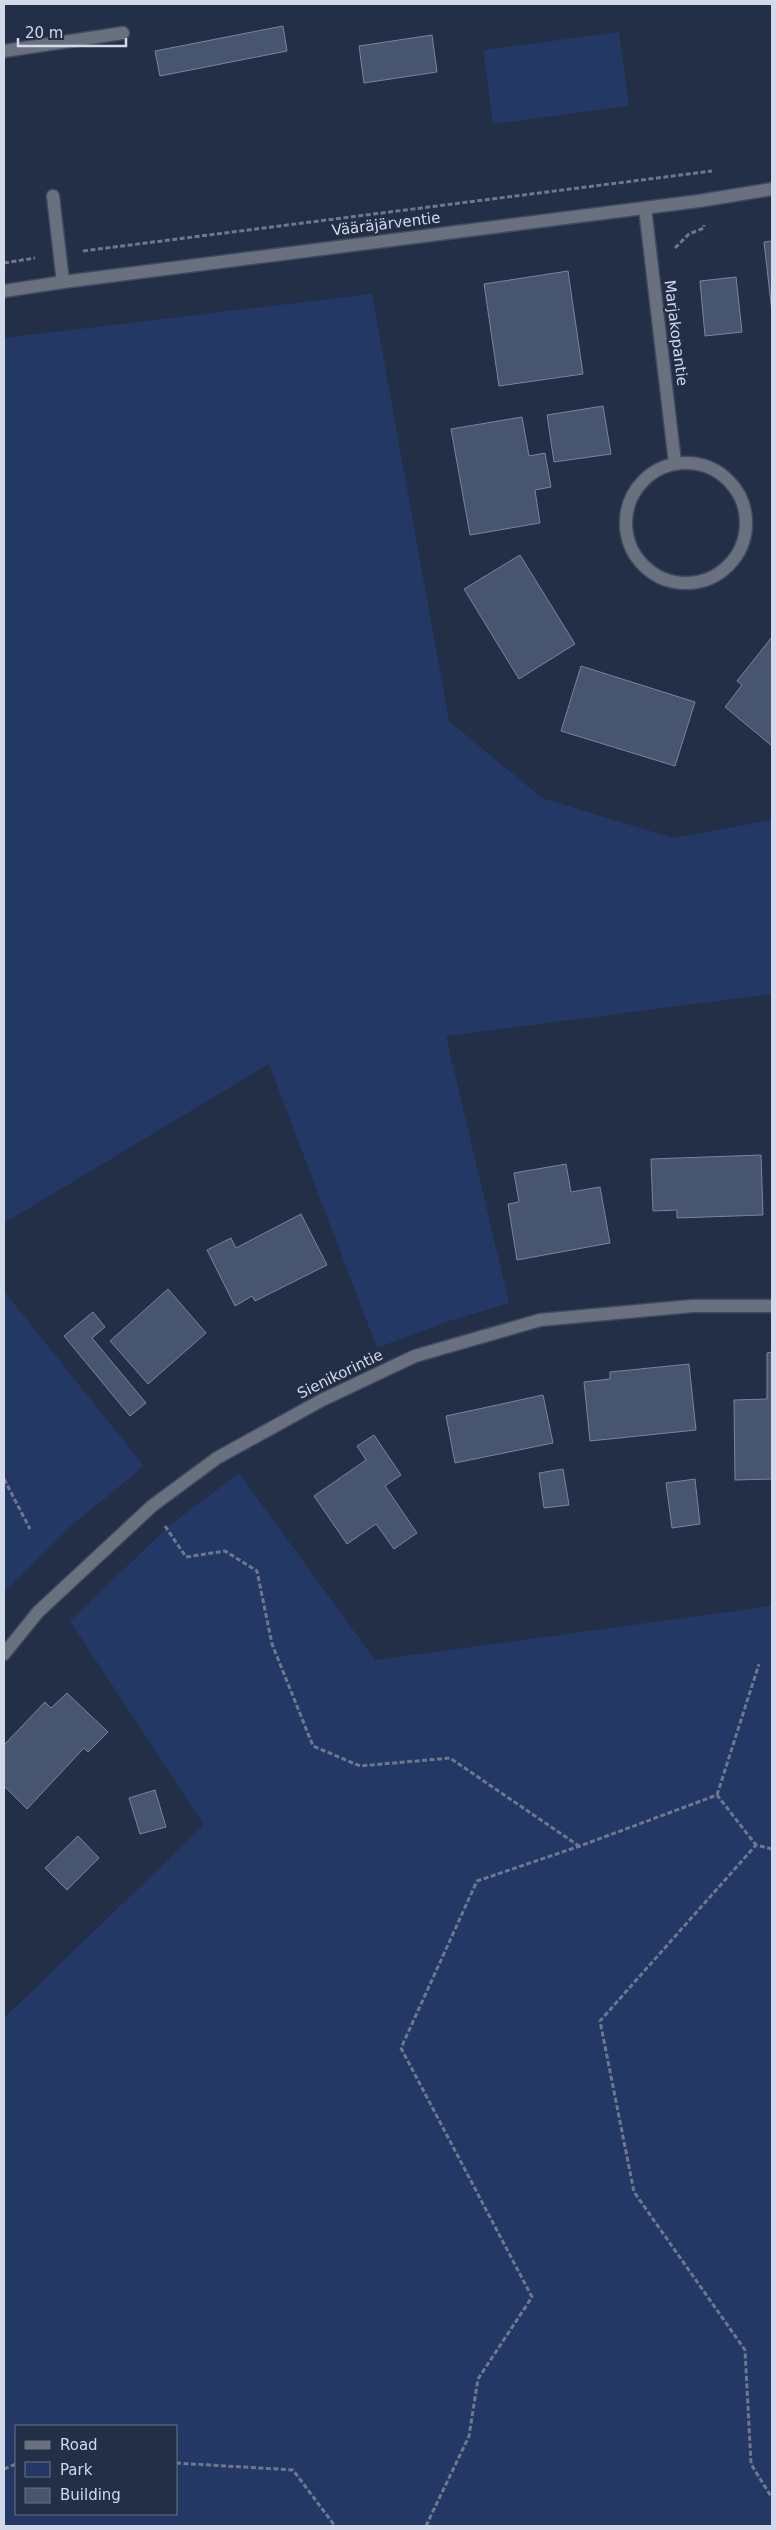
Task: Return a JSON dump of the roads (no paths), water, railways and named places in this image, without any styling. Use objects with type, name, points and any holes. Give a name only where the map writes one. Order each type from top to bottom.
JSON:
[{"type":"street","points":[[4,51],[123,33]]},
{"type":"street","name":"Vääräjärventie","points":[[4,291],[645,208],[772,189]]},
{"type":"street","points":[[53,196],[63,282]]},
{"type":"street","name":"Marjakopantie","points":[[645,208],[675,463]]},
{"type":"street","points":[[675,463],[695,463],[714,469],[730,481],[742,498],[745,510],[745,537],[737,555],[723,570],[705,580],[690,583],[672,582],[654,574],[635,555],[626,529],[627,512],[633,494],[643,480],[658,469],[675,463]]},
{"type":"street","name":"Sienikorintie","points":[[4,1654],[38,1612],[152,1506],[217,1458],[322,1400],[415,1356],[540,1320],[692,1306],[772,1306]]}]
